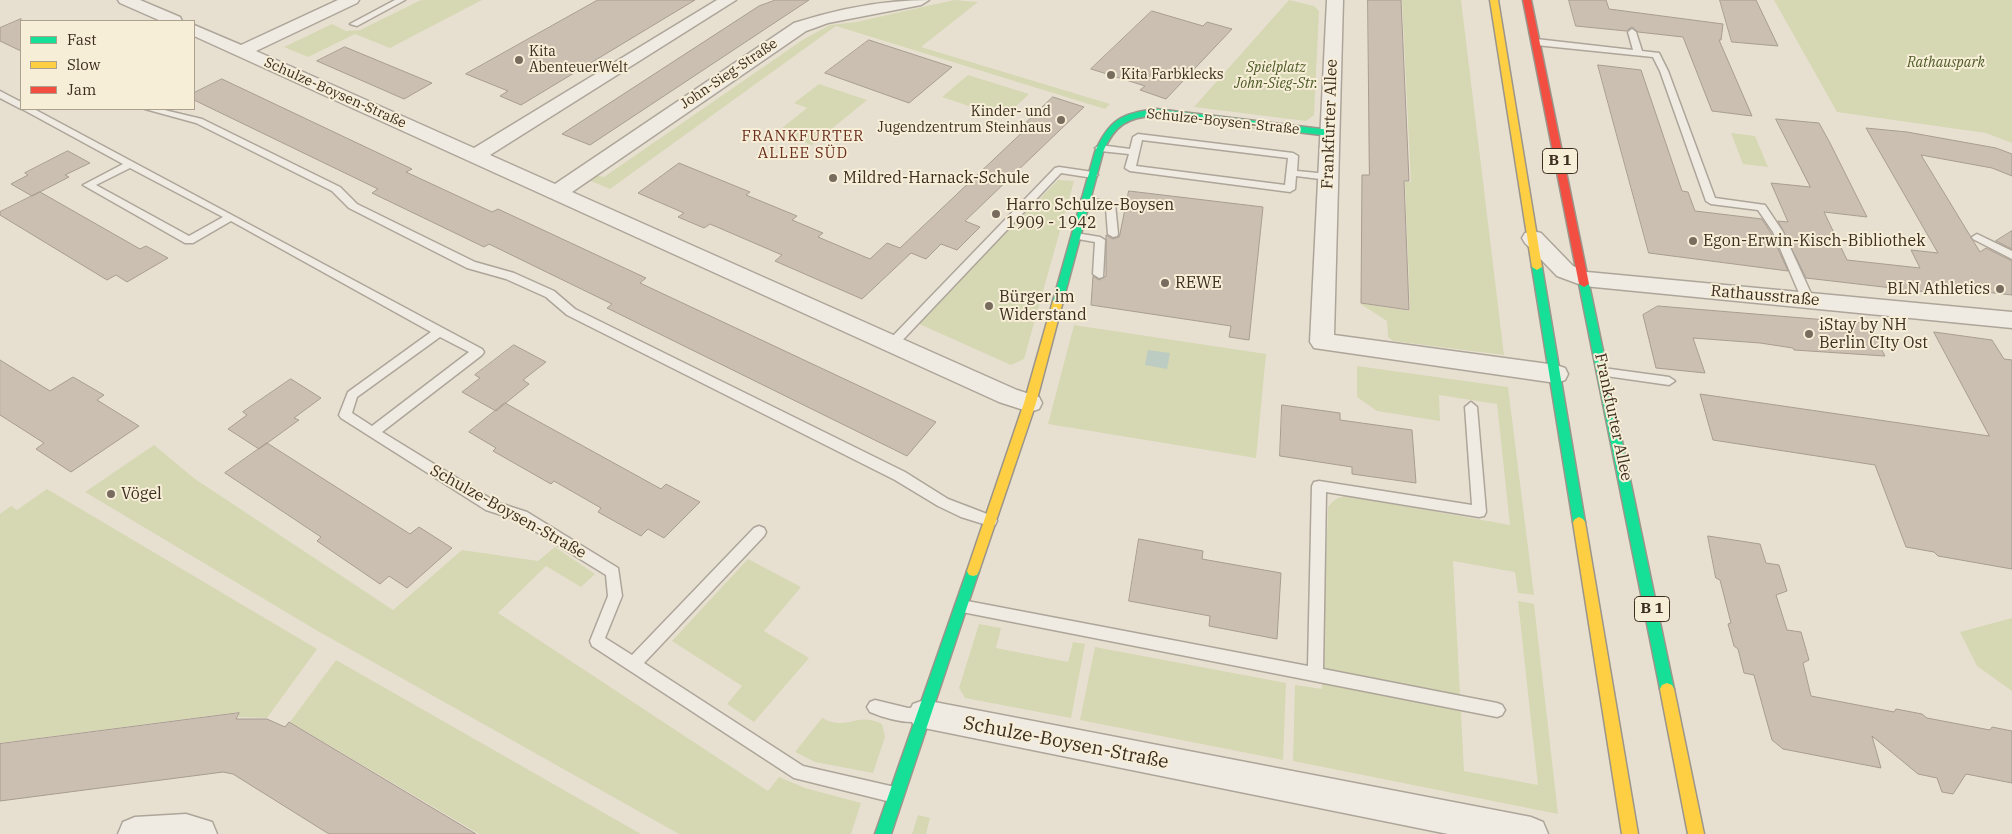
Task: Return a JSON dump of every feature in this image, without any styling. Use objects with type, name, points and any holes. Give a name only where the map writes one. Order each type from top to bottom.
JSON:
[{"type":"main road","name":"B 1","points":[[1494,0],[1630,834]]},
{"type":"main road","name":"Frankfurter Allee","points":[[1528,0],[1696,834]]},
{"type":"main road","name":"Schulze-Boysen-Straße","points":[[924,714],[1030,403],[1100,148],[1107,130],[1118,120],[1144,112],[1187,115],[1330,133]]},
{"type":"main road","points":[[883,834],[924,714]]},
{"type":"street","points":[[126,0],[172,20]]},
{"type":"street","points":[[242,51],[351,0]]},
{"type":"street","points":[[475,156],[728,0]]},
{"type":"street","name":"John-Sieg-Straße","points":[[556,193],[800,27],[824,19],[921,0]]},
{"type":"street","name":"Frankfurter Allee","points":[[1331,1],[1330,133],[1322,342],[1556,374]]},
{"type":"street","name":"Schulze-Boysen-Straße","points":[[195,30],[1008,396],[1030,403]]},
{"type":"street","name":"Rathausstraße","points":[[1533,238],[1565,271],[1584,279],[2012,320]]},
{"type":"street","name":"Schulze-Boysen-Straße","points":[[924,714],[1531,834]]},
{"type":"street","points":[[135,834],[186,831],[200,834]]},
{"type":"lane","points":[[354,24],[402,0]]},
{"type":"lane","points":[[1632,32],[1638,53]]},
{"type":"lane","points":[[1536,42],[1656,55],[1664,71],[1710,201],[1761,207],[1778,232],[1808,300]]},
{"type":"lane","points":[[0,94],[20,105]]},
{"type":"lane","points":[[29,110],[392,303],[478,352],[371,433],[345,415],[352,395],[440,331]]},
{"type":"lane","points":[[154,110],[199,121],[336,190],[353,206],[362,211],[471,265],[510,276],[550,294],[571,312],[900,476],[925,493],[980,519],[990,521]]},
{"type":"lane","points":[[1138,137],[1293,156],[1290,189],[1130,168],[1134,152],[1138,137]]},
{"type":"lane","points":[[1100,148],[1134,152]]},
{"type":"lane","points":[[130,164],[88,185],[189,241],[231,217]]},
{"type":"lane","points":[[892,344],[1059,170],[1093,175]]},
{"type":"lane","points":[[1292,173],[1328,177]]},
{"type":"lane","points":[[1086,200],[1111,206],[1113,234]]},
{"type":"lane","points":[[1076,236],[1100,240],[1099,274]]},
{"type":"lane","points":[[1977,237],[2012,256]]},
{"type":"lane","points":[[1603,372],[1669,381]]},
{"type":"lane","points":[[1315,674],[1319,486],[1478,512],[1471,407]]},
{"type":"lane","name":"Schulze-Boysen-Straße","points":[[371,433],[491,506],[522,516],[557,536],[612,572],[615,596],[597,641],[800,773],[896,795]]},
{"type":"lane","points":[[633,664],[759,532]]},
{"type":"lane","points":[[962,606],[1496,710]]},
{"type":"lane","points":[[876,706],[908,715],[924,714]]},
{"type":"green space","points":[[421,0],[482,0],[390,48],[355,34],[308,57],[284,47],[332,24],[346,31],[360,30]]},
{"type":"green space","points":[[954,0],[978,2],[921,47],[1110,104],[1105,109],[836,26],[610,189],[586,179],[595,175],[604,177],[804,39],[830,25],[856,22]]},
{"type":"green space","name":"Spielplatz John-Sieg-Str.","points":[[1289,0],[1314,6],[1319,11],[1314,115],[1306,121],[1194,107]]},
{"type":"green space","points":[[1402,0],[1461,0],[1504,355],[1393,341],[1388,337],[1387,321],[1359,303],[1410,311],[1405,182],[1411,182]]},
{"type":"green space","name":"Rathauspark","points":[[1774,0],[2012,0],[2012,143],[1986,133],[1837,112]]},
{"type":"green space","points":[[968,75],[1029,94],[1004,118],[942,97]]},
{"type":"green space","points":[[819,84],[867,100],[812,145],[777,132],[807,108],[794,103]]},
{"type":"green space","points":[[1731,133],[1755,136],[1768,167],[1743,164]]},
{"type":"green space","points":[[1058,180],[1074,181],[1024,359],[1011,365],[917,323]]},
{"type":"green space","points":[[1074,325],[1266,354],[1256,458],[1048,424]]},
{"type":"green space","points":[[1357,366],[1508,387],[1534,595],[1518,593],[1515,572],[1453,561],[1464,771],[1538,785],[1518,601],[1534,604],[1558,814],[1293,761],[1295,685],[1322,689],[1328,507],[1330,504],[1338,498],[1350,496],[1510,525],[1497,404],[1439,395],[1440,421],[1377,411],[1357,397]]},
{"type":"green space","points":[[154,445],[195,479],[393,610],[462,550],[538,561],[555,547],[595,574],[581,587],[546,566],[498,613],[768,791],[779,777],[805,788],[861,803],[851,834],[679,834],[316,630],[85,492]]},
{"type":"green space","points":[[47,489],[317,649],[267,718],[238,717],[239,712],[0,743],[0,514],[11,506],[17,510]]},
{"type":"green space","points":[[748,559],[801,587],[764,631],[809,658],[754,722],[727,704],[742,686],[672,641]]},
{"type":"green space","points":[[2012,618],[2012,691],[1977,666],[1960,632]]},
{"type":"green space","points":[[979,624],[1001,628],[996,648],[1068,662],[1073,642],[1085,644],[1071,718],[965,698],[959,688]]},
{"type":"green space","points":[[1095,647],[1286,683],[1283,760],[1080,720]]},
{"type":"green space","points":[[336,660],[641,834],[479,834],[290,722]]},
{"type":"green space","points":[[822,718],[839,723],[865,720],[882,724],[885,737],[873,773],[815,762],[795,752]]},
{"type":"green space","points":[[918,815],[930,818],[926,834],[912,834]]},
{"type":"shaded area","points":[[1148,350],[1170,353],[1167,369],[1145,365]]},
{"type":"building","points":[[598,0],[695,0],[521,105],[500,96],[508,91],[466,74]]},
{"type":"building","points":[[776,0],[809,0],[590,145],[562,134],[759,6]]},
{"type":"building","points":[[1368,0],[1401,0],[1409,181],[1404,181],[1409,310],[1361,303],[1362,175],[1369,175]]},
{"type":"building","points":[[1569,0],[1606,0],[1609,9],[1723,24],[1721,40],[1719,40],[1752,116],[1712,111],[1683,37],[1638,32],[1632,27],[1626,31],[1576,26]]},
{"type":"building","points":[[1720,0],[1756,0],[1778,46],[1732,42]]},
{"type":"building","points":[[1152,11],[1203,26],[1207,22],[1232,29],[1166,99],[1140,90],[1145,86],[1091,69]]},
{"type":"building","points":[[21,19],[20,51],[0,41],[0,28]]},
{"type":"building","points":[[869,40],[952,67],[909,103],[825,73]]},
{"type":"building","points":[[345,47],[432,83],[404,99],[317,61]]},
{"type":"building","points":[[1598,65],[1641,70],[1682,191],[1688,192],[1695,211],[1762,219],[1771,233],[1788,271],[1649,253]]},
{"type":"building","points":[[222,79],[412,169],[406,172],[492,212],[498,209],[646,278],[640,283],[936,422],[907,456],[607,308],[612,304],[489,244],[484,247],[372,193],[378,189],[195,100],[195,92]]},
{"type":"building","points":[[1053,97],[1084,107],[965,221],[980,227],[957,250],[941,244],[926,259],[911,253],[862,299],[775,261],[782,255],[710,224],[704,228],[678,217],[684,213],[638,193],[679,163],[750,192],[746,195],[797,216],[792,220],[823,233],[818,237],[870,259],[887,243],[900,248],[1031,124],[1027,122]]},
{"type":"building","points":[[1776,119],[1819,123],[1830,143],[1867,217],[1824,212],[1847,260],[1920,268],[1911,250],[1938,253],[1866,128],[1907,132],[1996,148],[2012,154],[2012,176],[1992,168],[1921,155],[1980,252],[1986,248],[2012,261],[2012,295],[1931,286],[1935,293],[1806,278],[1778,221],[1788,222],[1771,183],[1810,187]]},
{"type":"building","points":[[68,151],[90,163],[65,175],[69,177],[32,196],[11,184],[28,175],[25,173]]},
{"type":"building","points":[[1129,191],[1263,207],[1249,340],[1229,337],[1231,326],[1091,305],[1093,276],[1099,280],[1106,276],[1106,235],[1113,239],[1119,237]]},
{"type":"building","points":[[40,192],[140,249],[146,246],[168,258],[127,282],[116,275],[107,280],[0,215],[0,212]]},
{"type":"building","points":[[2012,231],[2012,249],[1996,241]]},
{"type":"building","points":[[1658,306],[1863,323],[1868,325],[1885,356],[1794,350],[1793,348],[1760,343],[1693,338],[1705,373],[1656,368],[1643,315]]},
{"type":"building","points":[[1934,332],[1992,340],[2004,359],[2012,360],[2012,569],[1938,556],[1934,552],[1906,547],[1875,465],[1713,440],[1700,394],[1989,436]]},
{"type":"building","points":[[514,345],[546,362],[523,380],[529,384],[496,411],[462,392],[480,378],[475,375]]},
{"type":"building","points":[[0,360],[50,391],[73,377],[104,395],[97,400],[139,426],[71,472],[36,449],[44,443],[0,415]]},
{"type":"building","points":[[291,379],[321,398],[294,418],[299,420],[259,449],[228,429],[247,415],[243,412]]},
{"type":"building","points":[[505,403],[661,489],[666,484],[700,502],[664,538],[648,529],[641,536],[598,512],[601,508],[554,481],[551,484],[493,451],[496,448],[469,432]]},
{"type":"building","points":[[1282,405],[1340,413],[1340,420],[1412,430],[1416,483],[1352,474],[1352,467],[1280,456]]},
{"type":"building","points":[[267,443],[410,534],[419,527],[452,548],[407,588],[389,576],[380,584],[317,541],[321,537],[225,473]]},
{"type":"building","points":[[1708,536],[1760,544],[1766,563],[1779,565],[1787,591],[1776,595],[1787,630],[1801,632],[1809,660],[1803,663],[1811,696],[1894,712],[1896,709],[1922,714],[1927,718],[1990,730],[1992,727],[2012,731],[2012,783],[1966,774],[1953,794],[1942,792],[1937,778],[1918,774],[1872,736],[1881,768],[1783,749],[1772,740],[1754,675],[1744,673],[1738,649],[1734,646],[1728,624],[1731,623],[1720,580],[1716,578]]},
{"type":"building","points":[[1139,539],[1203,551],[1202,559],[1281,573],[1277,639],[1209,626],[1210,616],[1129,601]]},
{"type":"building","points":[[239,713],[236,719],[267,719],[285,727],[289,722],[476,834],[329,834],[233,774],[223,772],[0,801],[0,744]]},
{"type":"traffic: fast","points":[[1058,301],[1099,152],[1108,133],[1120,122],[1135,115],[1156,112],[1330,133]]},
{"type":"traffic: fast","points":[[1537,267],[1579,522]]},
{"type":"traffic: fast","points":[[1584,284],[1667,689]]},
{"type":"traffic: fast","points":[[883,834],[973,571]]},
{"type":"traffic: slow","points":[[1494,0],[1537,267]]},
{"type":"traffic: slow","points":[[973,571],[1030,403],[1058,301]]},
{"type":"traffic: slow","points":[[1579,522],[1630,834]]},
{"type":"traffic: slow","points":[[1667,689],[1696,834]]},
{"type":"traffic: jam","points":[[1527,0],[1584,284]]},
{"type":"place","name":"Kita AbenteuerWelt","points":[[519,60]]},
{"type":"place","name":"Kita Farbklecks","points":[[1111,75]]},
{"type":"place","name":"Kinder- und Jugendzentrum Steinhaus","points":[[1061,120]]},
{"type":"place","name":"Mildred-Harnack-Schule","points":[[833,178]]},
{"type":"place","name":"Harro Schulze-Boysen 1909 - 1942","points":[[996,214]]},
{"type":"place","name":"Egon-Erwin-Kisch-Bibliothek","points":[[1693,241]]},
{"type":"place","name":"REWE","points":[[1165,283]]},
{"type":"place","name":"BLN Athletics","points":[[2000,289]]},
{"type":"place","name":"Bürger im Widerstand","points":[[989,306]]},
{"type":"place","name":"iStay by NH Berlin CIty Ost","points":[[1809,334]]},
{"type":"place","name":"Vögel","points":[[111,494]]},
{"type":"district","name":"FRANKFURTER ALLEE SÜD","points":[[803,146]]}]
